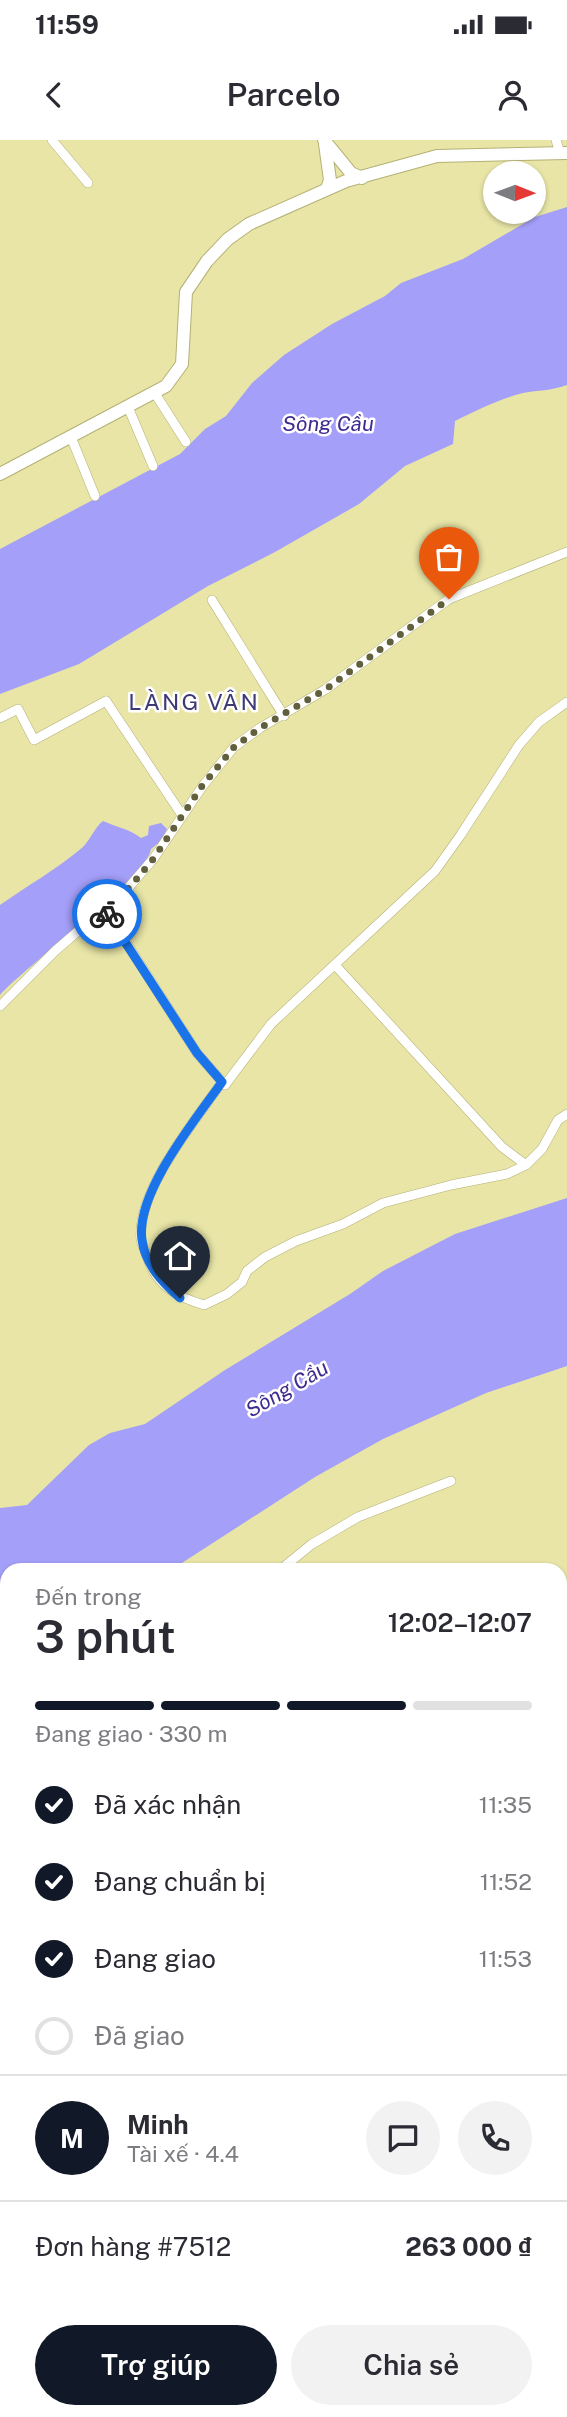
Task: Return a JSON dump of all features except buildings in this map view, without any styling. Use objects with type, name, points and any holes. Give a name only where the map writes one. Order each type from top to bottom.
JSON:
[{"type":"main road","points":[[324,140],[351,173],[362,178]]},
{"type":"main road","points":[[324,140],[330,180],[327,189]]},
{"type":"main road","points":[[0,474],[166,386],[182,363],[186,292],[207,261],[228,239],[249,224],[327,189],[410,162],[449,155],[563,153]]},
{"type":"street","points":[[52,140],[88,183]]},
{"type":"street","points":[[556,140],[563,153]]},
{"type":"street","points":[[154,392],[186,442]]},
{"type":"street","points":[[128,407],[153,466]]},
{"type":"street","points":[[71,437],[96,496]]},
{"type":"street","points":[[0,1006],[55,951],[130,887],[154,858],[220,762],[234,747],[260,728],[326,689],[449,599],[567,552]]},
{"type":"street","points":[[212,600],[284,716]]},
{"type":"street","points":[[0,718],[18,709],[34,740],[106,701],[182,816]]},
{"type":"street","points":[[104,908],[197,1053],[225,1085],[271,1024],[435,871],[519,745],[539,722],[567,702]]},
{"type":"street","points":[[335,965],[502,1147],[527,1165]]},
{"type":"street","points":[[222,1082],[170,1157],[153,1189],[141,1240],[150,1264],[160,1280],[180,1298],[204,1305],[227,1294],[242,1282],[247,1271],[265,1258],[296,1241],[343,1224],[383,1203],[507,1174],[527,1165],[542,1149],[558,1119],[567,1114]]},
{"type":"street","points":[[289,1563],[339,1527],[384,1506],[451,1481]]},
{"type":"water","name":"Sông Cầu","points":[[567,207],[567,385],[514,395],[455,421],[453,444],[405,466],[359,504],[208,586],[79,664],[0,694],[0,549],[180,454],[205,429],[226,416],[252,383],[284,355],[332,324],[385,296],[401,283],[463,259],[523,224],[546,224],[546,214]]},
{"type":"water","points":[[103,821],[141,838],[148,835],[149,826],[161,823],[167,829],[162,840],[151,849],[129,880],[0,995],[0,905],[83,847]]},
{"type":"water","name":"Sông Cầu","points":[[567,1198],[567,1366],[486,1393],[383,1439],[315,1477],[182,1563],[0,1563],[0,1508],[27,1505],[89,1445],[110,1433],[145,1424],[225,1370],[383,1271],[455,1234]]},
{"type":"way so far","points":[[107,914],[104,908],[130,887],[154,858],[202,786],[234,747],[260,728],[326,689],[449,599]]},
{"type":"district","name":"LÀNG VÂN","points":[[194,702]]},
{"type":"route","points":[[107,914],[197,1053],[222,1082],[170,1157],[153,1189],[144,1219],[141,1240],[150,1264],[160,1280],[180,1298]]}]
